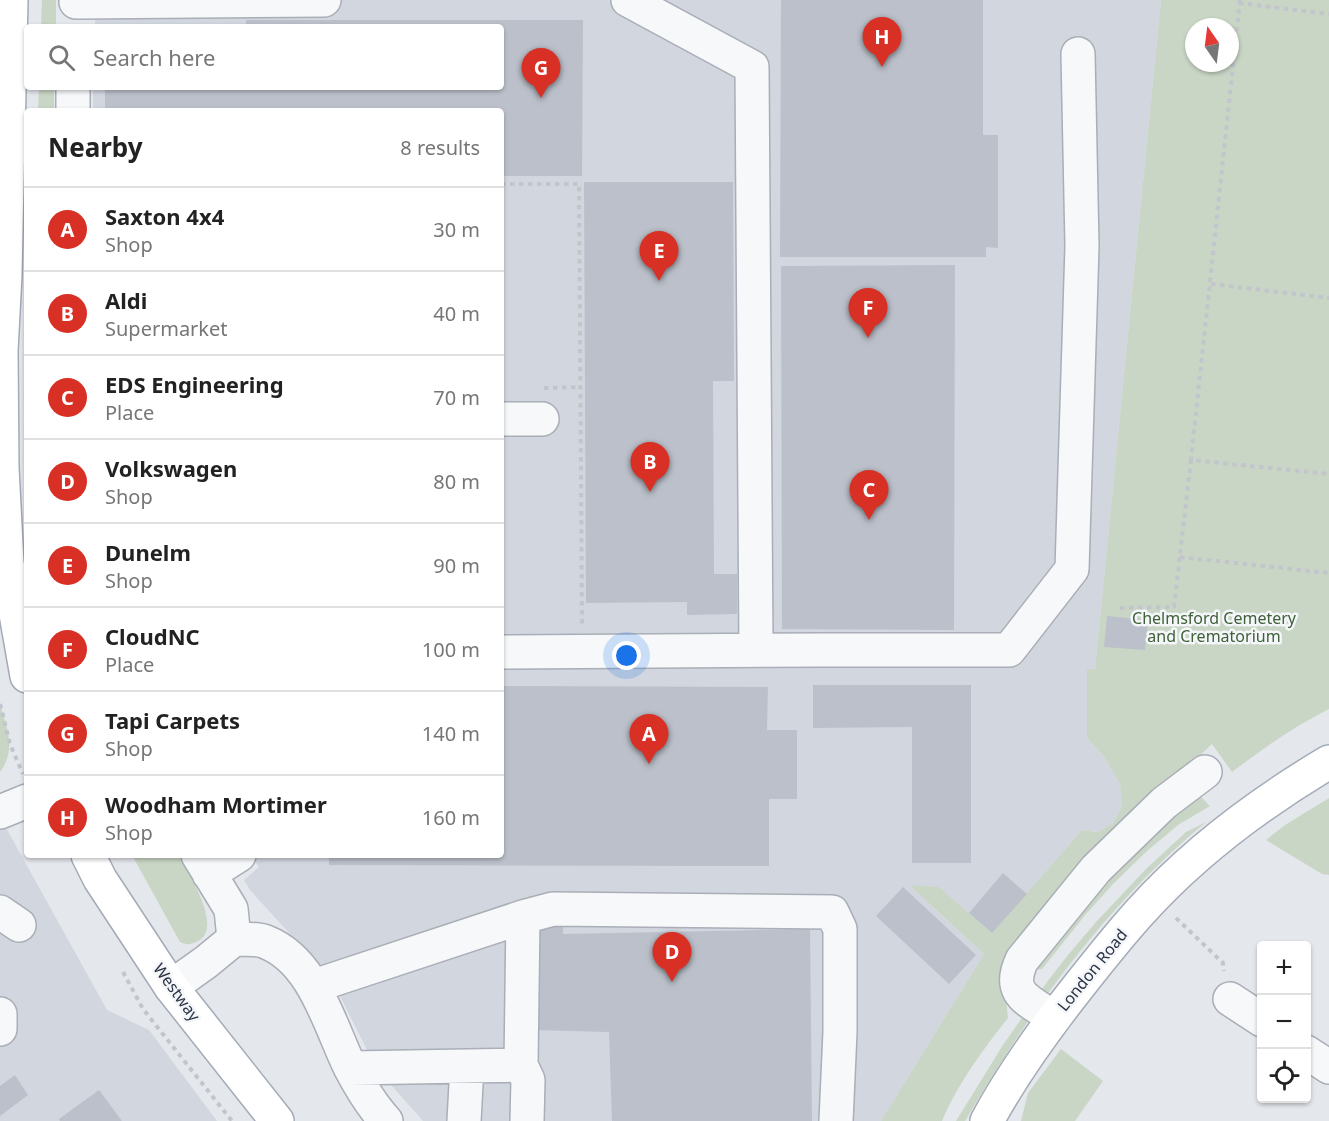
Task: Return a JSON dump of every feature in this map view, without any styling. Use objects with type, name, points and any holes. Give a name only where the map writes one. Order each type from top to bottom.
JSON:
[{"type":"main road","points":[[11,0],[1,351],[2,468],[7,563],[24,659]]},
{"type":"main road","name":"London Road","points":[[987,1121],[1018,1068],[1053,1017],[1153,899],[1219,837],[1259,807],[1329,762]]},
{"type":"main road","name":"Westway","points":[[90,858],[100,879],[171,987],[277,1121]]},
{"type":"street","points":[[76,10],[324,0]]},
{"type":"street","points":[[628,0],[752,67],[756,650]]},
{"type":"street","points":[[504,652],[1009,651],[1072,569],[1082,246],[1078,54]]},
{"type":"street","points":[[73,108],[74,90]]},
{"type":"street","points":[[504,419],[542,419]]},
{"type":"street","points":[[1053,1017],[1023,997],[1017,987],[1016,971],[1022,960],[1096,869],[1164,803],[1205,772]]},
{"type":"street","points":[[0,812],[24,789]]},
{"type":"street","points":[[228,858],[204,865],[231,909],[234,939]]},
{"type":"street","points":[[314,986],[553,909],[832,912],[840,929],[840,1032],[836,1121]]},
{"type":"street","points":[[523,917],[521,1065],[528,1080],[527,1121]]},
{"type":"street","points":[[171,987],[234,939],[265,941],[289,955],[314,986],[351,1068],[373,1107],[386,1121]]},
{"type":"street","points":[[1230,999],[1257,1017]]},
{"type":"street","points":[[0,1014],[0,1029]]},
{"type":"street","points":[[1311,1055],[1329,1067]]},
{"type":"street","points":[[351,1068],[521,1065]]},
{"type":"street","points":[[464,1121],[467,1066]]},
{"type":"path","points":[[1120,608],[1173,607],[1240,2],[1329,14]]},
{"type":"path","points":[[504,184],[579,184],[582,652]]},
{"type":"path","points":[[1210,284],[1329,298]]},
{"type":"path","points":[[1191,460],[1329,474]]},
{"type":"path","points":[[1180,557],[1329,573]]},
{"type":"path","points":[[0,704],[24,785]]},
{"type":"path","points":[[1153,899],[1223,963],[1230,999]]},
{"type":"shaded area","points":[[95,0],[1161,0],[1095,669],[1087,669],[1087,738],[1103,755],[1120,784],[1122,807],[1113,823],[1098,832],[1082,830],[992,933],[939,887],[910,886],[984,954],[881,1121],[423,1121],[376,1068],[332,980],[250,890],[244,880],[259,867],[252,858],[504,858],[504,108],[93,108],[93,90],[504,90],[504,24],[95,24]]},
{"type":"shaded area","points":[[0,817],[107,1010],[149,1030],[217,1121],[0,1121]]},
{"type":"green space","points":[[42,0],[56,0],[56,24],[41,24]]},
{"type":"green space","name":"Chelmsford Cemetery and Crematorium","points":[[1161,0],[1329,0],[1329,709],[1279,738],[1232,772],[1212,744],[1168,786],[1003,970],[1008,1018],[972,1067],[942,1121],[881,1121],[984,954],[909,885],[939,887],[992,933],[1082,830],[1098,832],[1113,823],[1122,807],[1120,784],[1103,755],[1087,738],[1087,669],[1095,669]]},
{"type":"green space","points":[[39,90],[54,90],[54,108],[38,108]]},
{"type":"green space","points":[[0,704],[8,731],[9,747],[0,772]]},
{"type":"green space","points":[[1200,796],[1210,806],[1178,825],[1147,851],[1086,914],[1042,969],[1034,970],[1136,840]]},
{"type":"green space","points":[[1329,798],[1329,875],[1322,874],[1266,840],[1285,825]]},
{"type":"green space","points":[[1206,822],[1135,888],[1072,961],[1016,1039],[965,1121],[956,1121],[1003,1045],[1068,955],[1146,869],[1186,832]]},
{"type":"green space","points":[[134,858],[180,858],[196,886],[206,913],[205,934],[193,943],[180,942]]},
{"type":"green space","points":[[1061,1049],[1103,1081],[1075,1121],[1021,1121],[1028,1093]]},
{"type":"building","points":[[781,0],[983,0],[983,135],[998,135],[998,248],[986,247],[986,257],[780,257]]},
{"type":"building","points":[[246,20],[583,20],[582,176],[504,176],[504,108],[105,108],[105,90],[504,90],[504,24],[246,24]]},
{"type":"building","points":[[584,182],[733,182],[734,381],[713,381],[714,574],[737,574],[737,614],[687,615],[687,602],[586,603]]},
{"type":"building","points":[[955,265],[954,630],[782,629],[781,266]]},
{"type":"building","points":[[1107,616],[1148,620],[1145,650],[1104,647]]},
{"type":"building","points":[[813,685],[971,685],[971,863],[912,863],[912,727],[813,728]]},
{"type":"building","points":[[504,686],[768,687],[767,730],[797,730],[797,799],[769,799],[769,866],[329,865],[329,858],[504,858]]},
{"type":"building","points":[[1003,873],[1027,894],[992,933],[969,913]]},
{"type":"building","points":[[903,887],[976,955],[949,984],[876,916]]},
{"type":"building","points":[[563,920],[563,934],[810,929],[812,1121],[612,1121],[609,1032],[532,1030],[533,921]]},
{"type":"building","points":[[15,1075],[28,1095],[0,1116],[0,1086]]},
{"type":"building","points":[[99,1090],[122,1121],[60,1121],[59,1119]]},
{"type":"place","name":"Woodham Mortimer","points":[[882,67]]},
{"type":"place","name":"Tapi Carpets","points":[[541,98]]},
{"type":"place","name":"Dunelm","points":[[659,281]]},
{"type":"place","name":"CloudNC","points":[[868,338]]},
{"type":"place","name":"Aldi","points":[[650,492]]},
{"type":"place","name":"EDS Engineering","points":[[869,520]]},
{"type":"place","name":"Saxton 4x4","points":[[649,764]]},
{"type":"place","name":"Volkswagen","points":[[672,982]]}]
